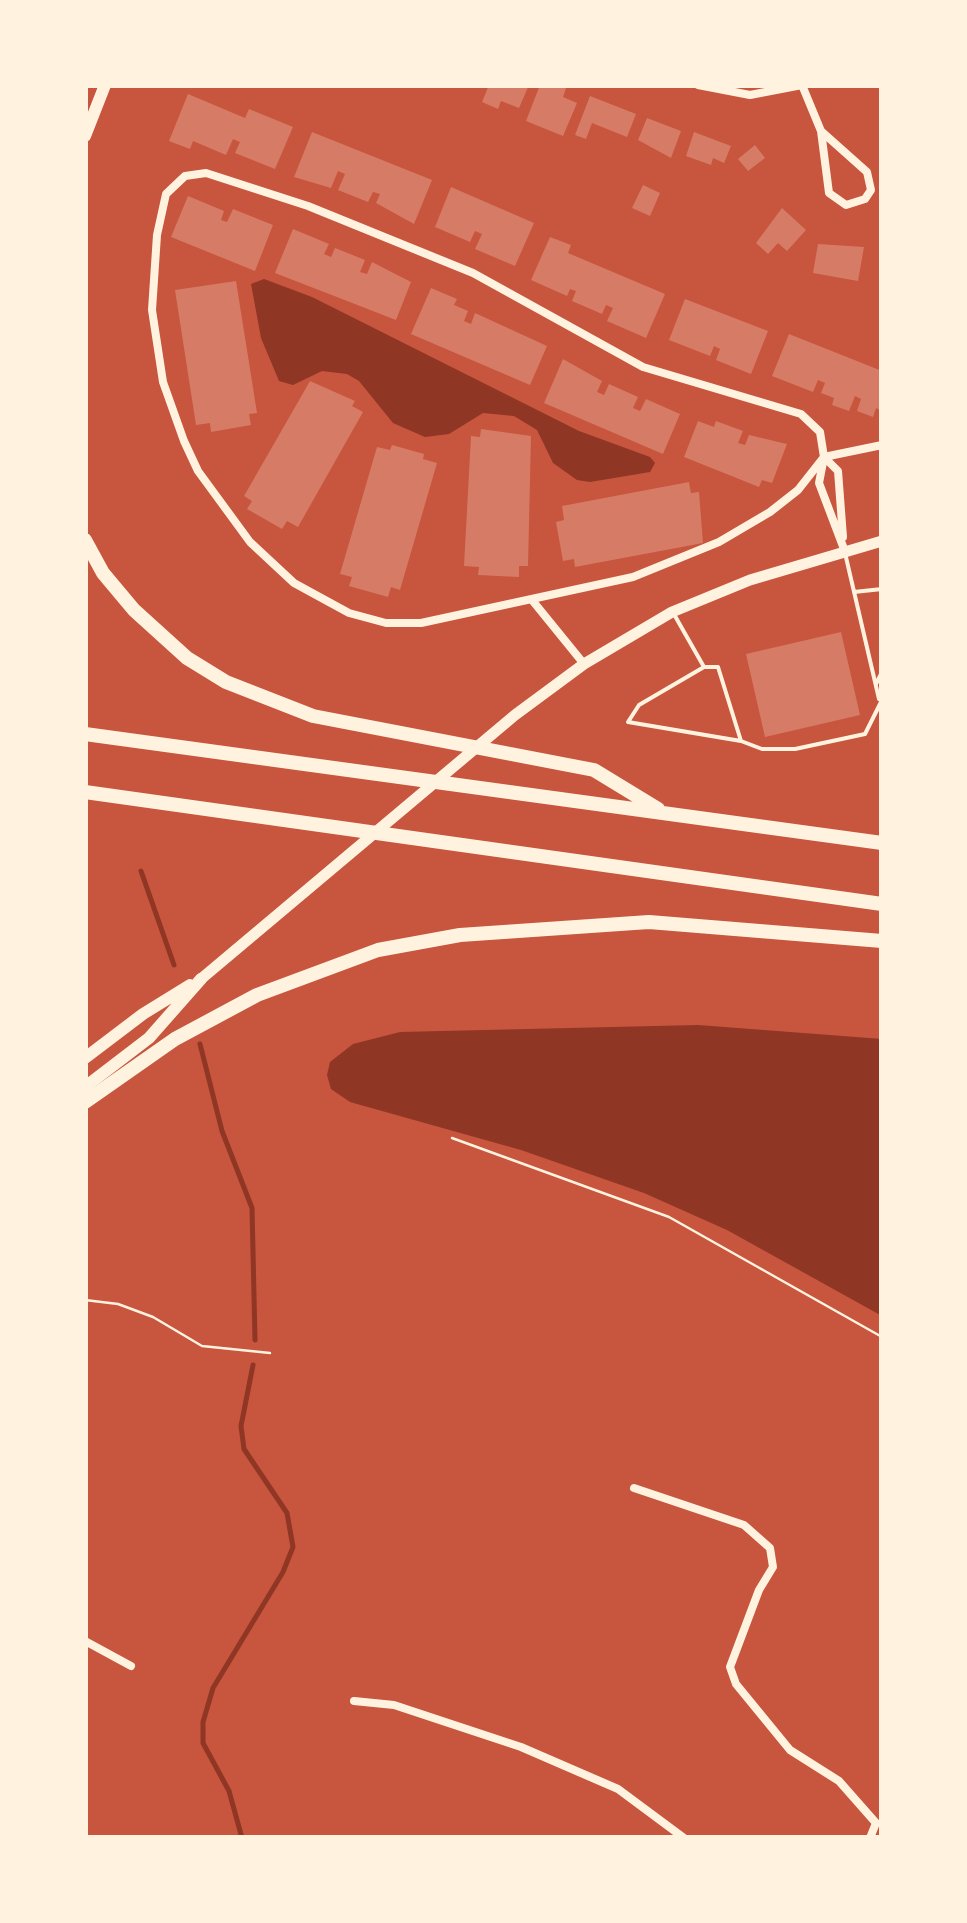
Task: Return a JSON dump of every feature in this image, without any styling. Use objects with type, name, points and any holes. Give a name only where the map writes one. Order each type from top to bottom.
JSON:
[{"type":"highway","points":[[85,540],[103,573],[134,610],[188,658],[226,682],[313,716],[594,770],[662,812]]},
{"type":"highway","points":[[88,733],[882,843]]},
{"type":"highway","points":[[85,792],[882,904]]},
{"type":"highway","points":[[85,1102],[175,1039],[257,995],[378,950],[460,935],[649,922],[882,941]]},
{"type":"main road","points":[[85,136],[106,85]]},
{"type":"main road","points":[[85,1058],[143,1014],[201,979],[515,715],[584,664],[672,612],[844,549],[882,542]]},
{"type":"main road","points":[[85,1087],[150,1038],[201,979]]},
{"type":"street","points":[[698,85],[750,95],[802,85],[821,131],[829,193],[846,204],[866,199],[872,190],[866,172],[821,131]]},
{"type":"street","points":[[844,549],[820,483],[824,457],[820,432],[801,414],[642,367],[442,259],[221,176],[196,173],[174,184],[166,194],[157,236],[152,310],[156,348],[173,415],[191,456],[250,542],[294,583],[324,602],[368,620],[422,623],[634,578],[719,542],[798,490],[824,457],[882,445]]},
{"type":"street","points":[[824,457],[838,471],[844,549]]},
{"type":"street","points":[[532,600],[584,664]]},
{"type":"street","points":[[634,1488],[744,1525],[770,1548],[773,1567],[759,1590],[730,1667],[736,1684],[790,1750],[839,1781],[876,1823],[870,1838]]},
{"type":"street","points":[[85,1641],[131,1666]]},
{"type":"street","points":[[354,1701],[394,1705],[522,1747],[618,1789],[684,1838]]},
{"type":"lane","points":[[741,741],[718,668],[704,667],[639,705],[628,722],[741,741],[762,750],[796,749],[866,734],[881,700],[844,549]]},
{"type":"lane","points":[[854,592],[882,588]]},
{"type":"lane","points":[[672,612],[704,667]]},
{"type":"lane","points":[[876,684],[882,672]]},
{"type":"path","points":[[452,1138],[669,1217],[882,1337]]},
{"type":"path","points":[[85,1300],[118,1304],[154,1317],[202,1346],[270,1353]]},
{"type":"shaded area","points":[[264,279],[312,297],[579,431],[650,457],[655,463],[650,472],[590,482],[577,480],[553,463],[537,430],[514,416],[483,413],[449,434],[425,437],[393,423],[359,381],[347,374],[322,371],[293,385],[279,381],[261,338],[251,284]]},
{"type":"shaded area","points":[[698,1025],[882,1039],[882,1316],[727,1230],[644,1193],[521,1150],[350,1102],[331,1089],[327,1075],[330,1062],[353,1044],[400,1032]]},
{"type":"building","points":[[489,85],[529,85],[519,108],[501,101],[498,109],[482,102]]},
{"type":"building","points":[[540,85],[567,85],[563,97],[577,103],[563,136],[526,121]]},
{"type":"building","points":[[188,94],[245,118],[249,109],[293,127],[275,169],[235,153],[240,142],[233,139],[226,155],[193,141],[190,149],[169,141]]},
{"type":"building","points":[[590,96],[636,114],[627,137],[592,123],[586,139],[575,135]]},
{"type":"building","points":[[647,118],[681,131],[671,158],[638,140]]},
{"type":"building","points":[[312,132],[432,180],[414,224],[376,203],[380,194],[373,192],[368,202],[338,190],[345,174],[338,171],[331,188],[294,177]]},
{"type":"building","points":[[694,132],[731,146],[724,163],[713,158],[711,165],[686,156]]},
{"type":"building","points":[[755,145],[765,158],[748,171],[738,159]]},
{"type":"building","points":[[643,185],[660,193],[650,216],[632,208]]},
{"type":"building","points":[[451,187],[534,223],[515,266],[475,249],[482,234],[475,231],[470,242],[435,227]]},
{"type":"building","points":[[188,196],[224,211],[221,220],[227,222],[233,209],[273,225],[255,271],[171,237]]},
{"type":"building","points":[[782,208],[806,230],[787,251],[778,243],[768,254],[756,243]]},
{"type":"building","points":[[293,229],[329,244],[324,254],[331,257],[335,248],[365,260],[360,272],[367,274],[372,262],[411,282],[396,320],[275,273]]},
{"type":"building","points":[[550,237],[571,245],[568,253],[665,294],[646,338],[607,321],[613,308],[606,305],[602,314],[572,301],[576,291],[570,289],[567,296],[531,280]]},
{"type":"building","points":[[818,244],[864,247],[858,281],[813,273]]},
{"type":"building","points":[[236,281],[257,413],[249,414],[251,425],[211,432],[210,423],[196,425],[175,290]]},
{"type":"building","points":[[431,288],[457,299],[454,305],[468,311],[464,321],[471,324],[475,313],[547,346],[530,385],[411,334]]},
{"type":"building","points":[[685,299],[768,331],[751,374],[716,360],[720,349],[714,346],[710,356],[669,340]]},
{"type":"building","points":[[789,334],[882,371],[882,411],[876,408],[873,417],[857,411],[861,399],[855,396],[849,411],[832,405],[834,398],[821,393],[825,383],[818,380],[813,392],[772,376]]},
{"type":"building","points":[[563,359],[602,381],[597,392],[604,395],[609,384],[638,397],[633,408],[640,411],[646,399],[680,414],[663,454],[544,403]]},
{"type":"building","points":[[310,381],[355,401],[352,406],[363,412],[298,527],[287,521],[282,529],[247,509],[252,501],[244,496]]},
{"type":"building","points":[[698,421],[714,427],[716,421],[743,431],[738,443],[745,445],[749,435],[787,444],[772,483],[762,480],[759,487],[684,457]]},
{"type":"building","points":[[481,429],[531,436],[528,566],[519,566],[519,577],[478,575],[479,567],[464,566],[471,436],[480,437]]},
{"type":"building","points":[[392,445],[424,454],[423,459],[437,463],[400,590],[391,587],[388,597],[349,586],[352,577],[340,574],[377,447],[390,450]]},
{"type":"building","points":[[689,482],[691,493],[699,492],[703,543],[575,567],[574,559],[563,561],[556,522],[564,520],[562,506]]},
{"type":"building","points":[[841,632],[860,715],[765,737],[746,654]]},
{"type":"waterway","points":[[141,871],[174,965]]},
{"type":"waterway","points":[[200,1044],[222,1131],[252,1208],[255,1340]]},
{"type":"waterway","points":[[242,1838],[229,1791],[203,1743],[203,1722],[213,1688],[283,1572],[293,1547],[287,1513],[244,1449],[241,1426],[253,1365]]}]
